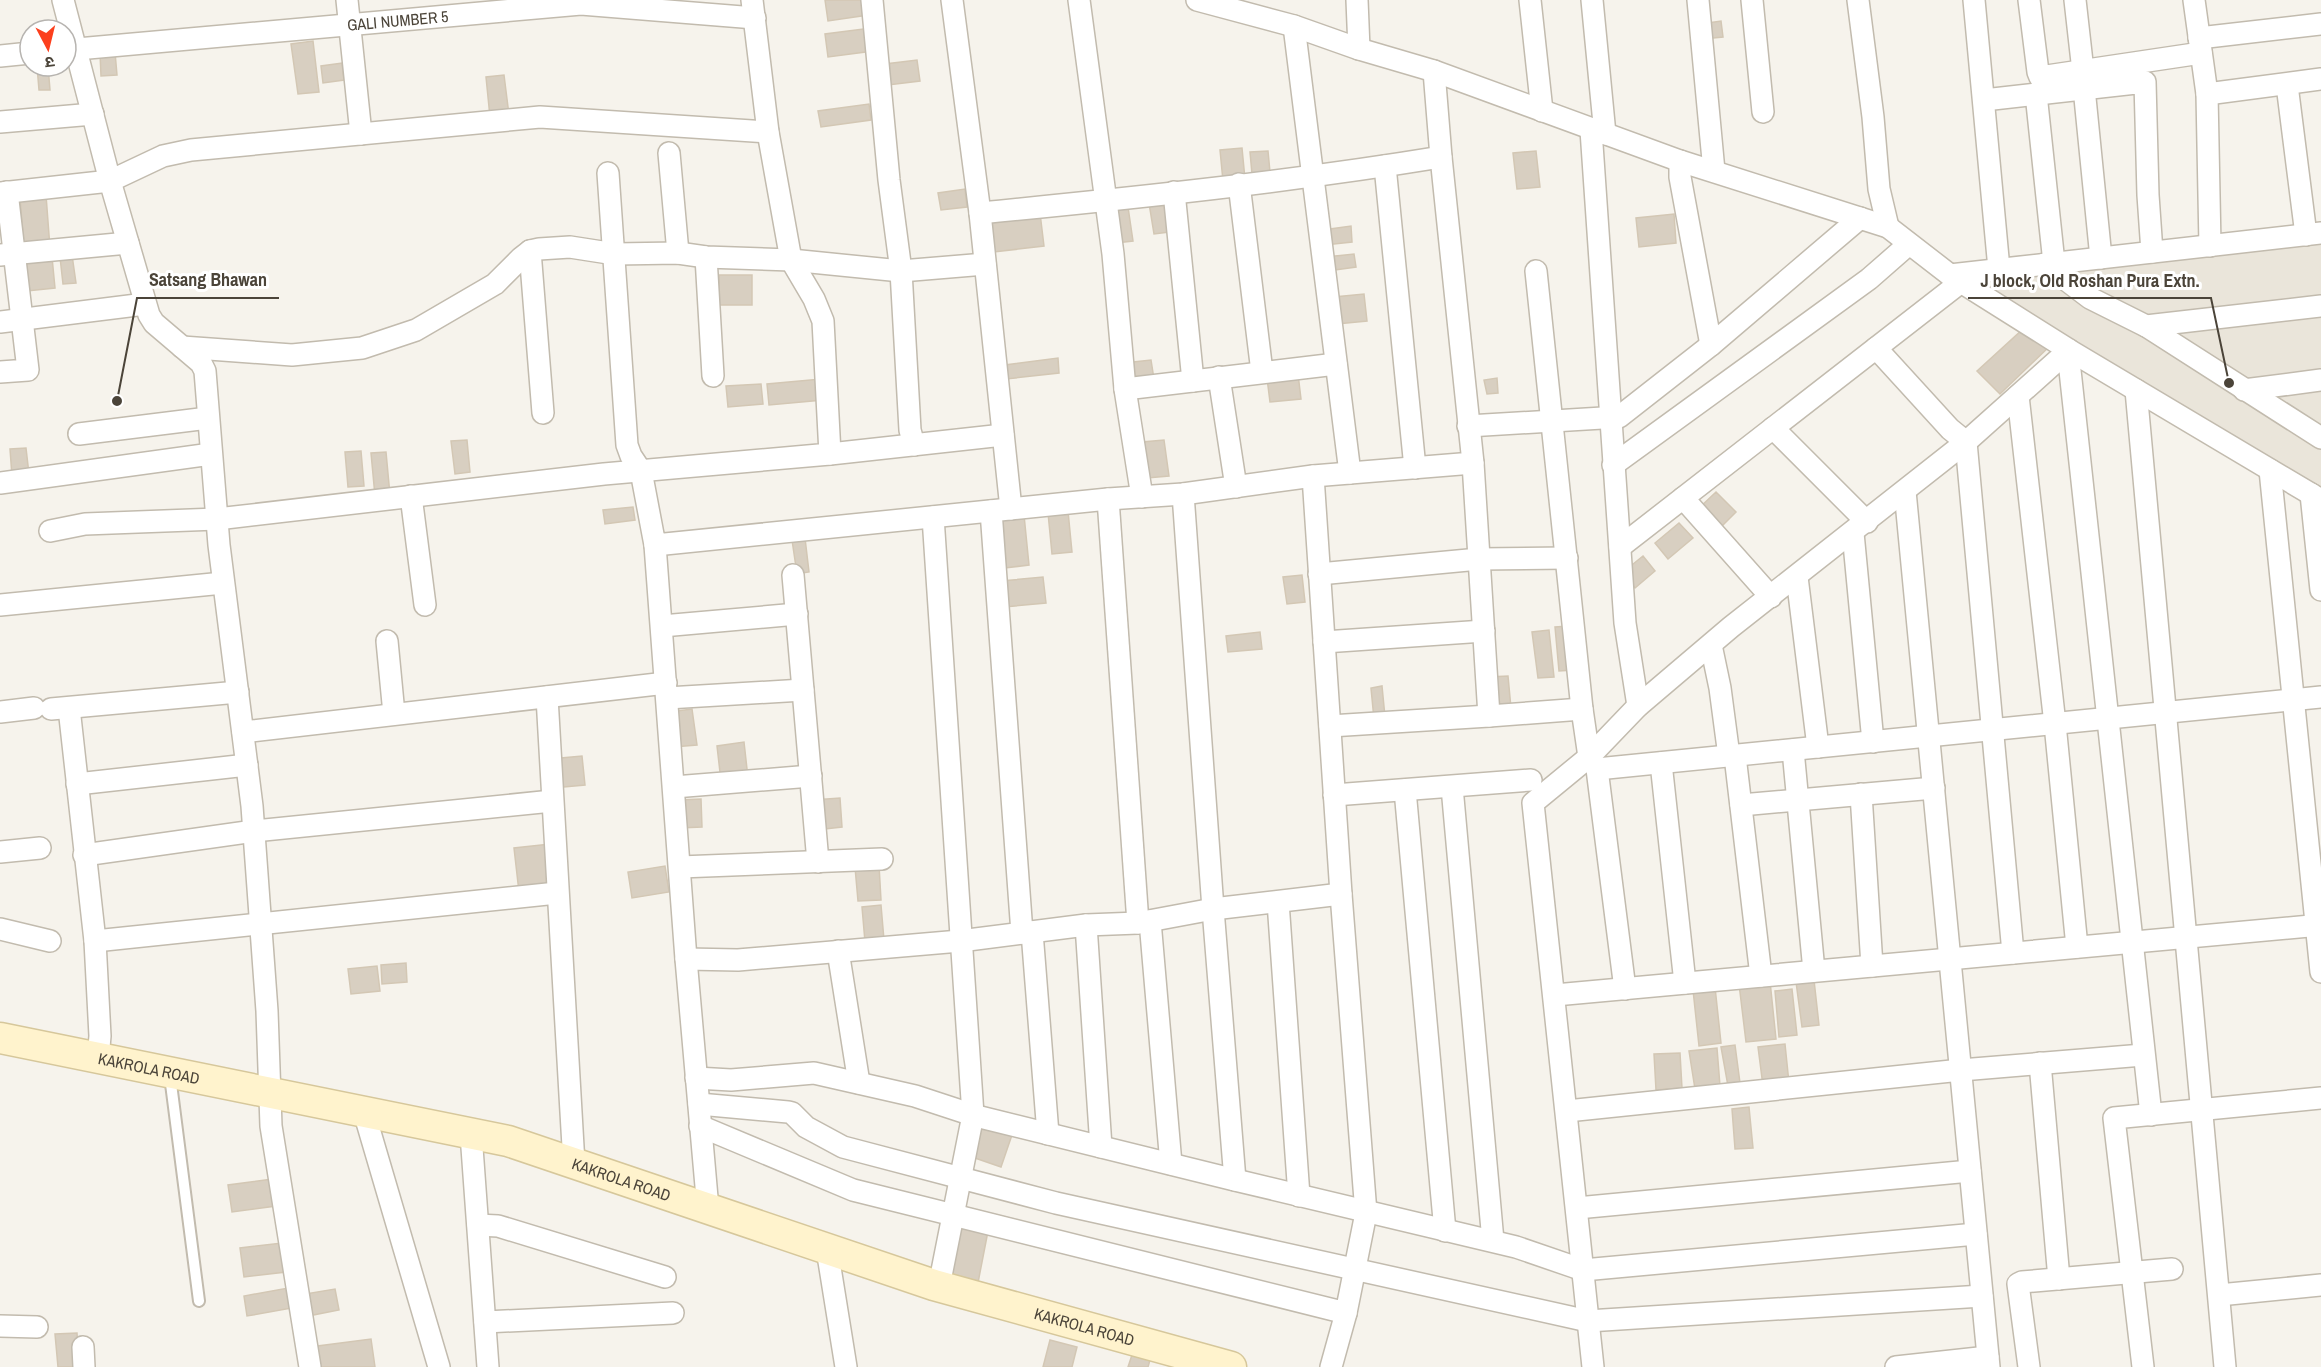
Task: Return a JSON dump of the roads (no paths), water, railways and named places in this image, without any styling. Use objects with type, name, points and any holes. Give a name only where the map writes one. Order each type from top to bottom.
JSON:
[{"type":"street","points":[[63,0],[66,18]]},
{"type":"street","points":[[347,0],[361,134]]},
{"type":"street","points":[[872,0],[889,180],[901,272],[910,430],[914,445]]},
{"type":"street","points":[[952,0],[980,213],[1003,435],[1001,510],[1027,932],[1048,1134]]},
{"type":"street","points":[[1078,0],[1106,201],[1125,389],[1142,496]]},
{"type":"street","points":[[1197,0],[1234,6],[1359,49],[1434,71],[1680,161],[1888,227],[1956,278],[2068,351],[2316,497],[2321,590]]},
{"type":"street","points":[[1357,0],[1359,49]]},
{"type":"street","points":[[1530,0],[1542,111]]},
{"type":"street","points":[[1592,0],[1610,419],[1625,623],[1638,706]]},
{"type":"street","points":[[1698,0],[1714,171]]},
{"type":"street","points":[[1752,0],[1763,112]]},
{"type":"street","points":[[1858,0],[1873,117],[1879,189],[1888,227]]},
{"type":"street","points":[[1974,0],[1999,268]]},
{"type":"street","points":[[2029,0],[2038,75],[2084,80],[2145,82],[2152,252]]},
{"type":"street","points":[[2075,0],[2101,258]]},
{"type":"street","points":[[2194,0],[2207,94],[2210,246]]},
{"type":"street","name":"GALI NUMBER 5","points":[[78,48],[581,4],[754,9]]},
{"type":"street","points":[[754,9],[768,132],[791,260],[814,299],[823,321],[830,454]]},
{"type":"street","points":[[1984,100],[2036,94],[2200,45],[2321,24]]},
{"type":"street","points":[[1294,26],[1350,473]]},
{"type":"street","points":[[0,56],[18,54]]},
{"type":"street","points":[[78,70],[93,114],[145,304],[154,323],[201,363],[204,371],[223,583],[254,831],[271,1093],[271,1126],[310,1367]]},
{"type":"street","points":[[1434,71],[1473,463],[1489,716]]},
{"type":"street","points":[[2207,94],[2321,79]]},
{"type":"street","points":[[1620,547],[1876,348],[1956,278],[1999,268],[2314,234],[2287,85]]},
{"type":"street","points":[[2036,94],[2049,264],[2090,298],[2146,326],[2321,438]]},
{"type":"street","points":[[0,122],[93,114]]},
{"type":"street","points":[[0,372],[28,370],[22,319],[7,254],[3,193],[110,181],[163,156],[191,150],[540,117],[768,132]]},
{"type":"street","points":[[669,153],[678,253]]},
{"type":"street","points":[[980,213],[1106,201],[1441,157]]},
{"type":"street","points":[[1680,161],[1680,177],[1712,345]]},
{"type":"street","points":[[1385,166],[1415,468]]},
{"type":"street","points":[[608,174],[627,445],[641,471],[655,545],[686,959],[708,1209]]},
{"type":"street","points":[[1239,184],[1262,372]]},
{"type":"street","points":[[1174,192],[1193,381]]},
{"type":"street","points":[[1468,426],[1610,419],[1623,415],[1712,345],[1860,218]]},
{"type":"street","points":[[7,254],[128,243]]},
{"type":"street","points":[[1613,465],[1869,279],[1909,244]]},
{"type":"street","points":[[182,347],[292,355],[362,348],[416,330],[495,284],[530,251],[570,247],[615,254],[678,253],[706,257],[791,260],[901,272],[985,264]]},
{"type":"street","points":[[530,251],[543,413]]},
{"type":"street","points":[[706,257],[713,376]]},
{"type":"street","points":[[1536,271],[1582,709],[1593,763],[1624,988]]},
{"type":"street","points":[[0,322],[145,304]]},
{"type":"street","points":[[2146,326],[2321,306]]},
{"type":"street","points":[[1876,348],[1950,429],[1966,442],[2013,953]]},
{"type":"street","points":[[1593,1367],[1533,803],[1593,763],[1638,706],[1966,442],[2068,351]]},
{"type":"street","points":[[2068,351],[2151,1115]]},
{"type":"street","points":[[1125,389],[1336,364]]},
{"type":"street","points":[[1219,377],[1236,487]]},
{"type":"street","points":[[2244,390],[2321,380]]},
{"type":"street","points":[[2136,390],[2225,1367]]},
{"type":"street","points":[[2018,396],[2055,724],[2077,947]]},
{"type":"street","points":[[79,434],[208,418]]},
{"type":"street","points":[[1773,428],[1860,527],[1873,742]]},
{"type":"street","points":[[50,531],[86,524],[217,519],[641,471],[1003,435]]},
{"type":"street","points":[[0,483],[212,454]]},
{"type":"street","points":[[655,545],[1108,499],[1183,494],[1312,476],[1473,463]]},
{"type":"street","points":[[2270,470],[2319,925],[2321,972]]},
{"type":"street","points":[[1312,476],[1366,1213],[1346,1313],[1330,1367]]},
{"type":"street","points":[[1896,1367],[1988,1362],[1905,491]]},
{"type":"street","points":[[1183,494],[1235,1180]]},
{"type":"street","points":[[411,496],[425,605]]},
{"type":"street","points":[[1683,498],[1771,597]]},
{"type":"street","points":[[1108,499],[1144,922],[1171,1164]]},
{"type":"street","points":[[933,517],[973,1115],[939,1286]]},
{"type":"street","points":[[1319,574],[1479,559],[1567,558]]},
{"type":"street","points":[[793,575],[818,862]]},
{"type":"street","points":[[1797,577],[1818,747]]},
{"type":"street","points":[[0,605],[223,583]]},
{"type":"street","points":[[662,627],[796,614]]},
{"type":"street","points":[[1324,642],[1484,631]]},
{"type":"street","points":[[387,641],[394,714]]},
{"type":"street","points":[[1711,645],[1741,805],[1761,976]]},
{"type":"street","points":[[243,732],[547,697],[667,691],[803,690]]},
{"type":"street","points":[[0,712],[238,693]]},
{"type":"street","points":[[547,697],[574,1164]]},
{"type":"street","points":[[1593,763],[1661,763],[2321,697]]},
{"type":"street","points":[[51,708],[77,784],[95,940],[100,1036],[98,1058]]},
{"type":"street","points":[[1330,726],[1582,709]]},
{"type":"street","points":[[1793,750],[1814,971]]},
{"type":"street","points":[[1661,763],[1685,983]]},
{"type":"street","points":[[77,784],[247,765]]},
{"type":"street","points":[[674,787],[811,776]]},
{"type":"street","points":[[1334,795],[1531,780]]},
{"type":"street","points":[[1452,787],[1493,1241]]},
{"type":"street","points":[[1741,805],[1934,788]]},
{"type":"street","points":[[1405,790],[1445,1231]]},
{"type":"street","points":[[1861,794],[1872,966]]},
{"type":"street","points":[[84,855],[254,831],[552,801]]},
{"type":"street","points":[[0,852],[40,848]]},
{"type":"street","points":[[680,867],[882,859]]},
{"type":"street","points":[[95,940],[557,893]]},
{"type":"street","points":[[686,959],[738,960],[960,941],[1086,925],[1144,922],[1213,909],[1341,894]]},
{"type":"street","points":[[1278,902],[1299,1196]]},
{"type":"street","points":[[1086,925],[1101,1147]]},
{"type":"street","points":[[1554,995],[2319,925]]},
{"type":"street","points":[[0,929],[50,941]]},
{"type":"street","points":[[838,951],[859,1083]]},
{"type":"street","name":"KAKROLA ROAD","points":[[0,1038],[508,1142],[939,1286],[1216,1365]]},
{"type":"street","points":[[1567,1111],[1960,1070],[2143,1055]]},
{"type":"street","points":[[2040,1063],[2059,1279]]},
{"type":"street","points":[[696,1078],[731,1080],[814,1073],[915,1096],[973,1115],[1366,1213],[1493,1241],[1583,1270],[1976,1234]]},
{"type":"street","points":[[2143,1367],[2114,1118],[2321,1098]]},
{"type":"street","points":[[699,1104],[792,1113],[806,1127],[843,1147],[1056,1203],[1355,1268],[1588,1322],[1982,1296]]},
{"type":"street","points":[[364,1112],[439,1367]]},
{"type":"street","points":[[700,1126],[853,1190],[953,1213],[1346,1313]]},
{"type":"street","points":[[471,1134],[488,1367]]},
{"type":"street","points":[[1576,1208],[1970,1171]]},
{"type":"street","points":[[478,1225],[498,1226],[665,1277]]},
{"type":"street","points":[[827,1249],[846,1367]]},
{"type":"street","points":[[2029,1367],[2018,1284],[2172,1269]]},
{"type":"street","points":[[2219,1295],[2321,1285]]},
{"type":"street","points":[[485,1322],[673,1313]]},
{"type":"street","points":[[0,1326],[37,1327]]},
{"type":"lane","points":[[170,1072],[199,1300]]},
{"type":"place","name":"J block, Old Roshan Pura Extn.","points":[[2229,383]]},
{"type":"place","name":"Satsang Bhawan","points":[[117,401]]}]
